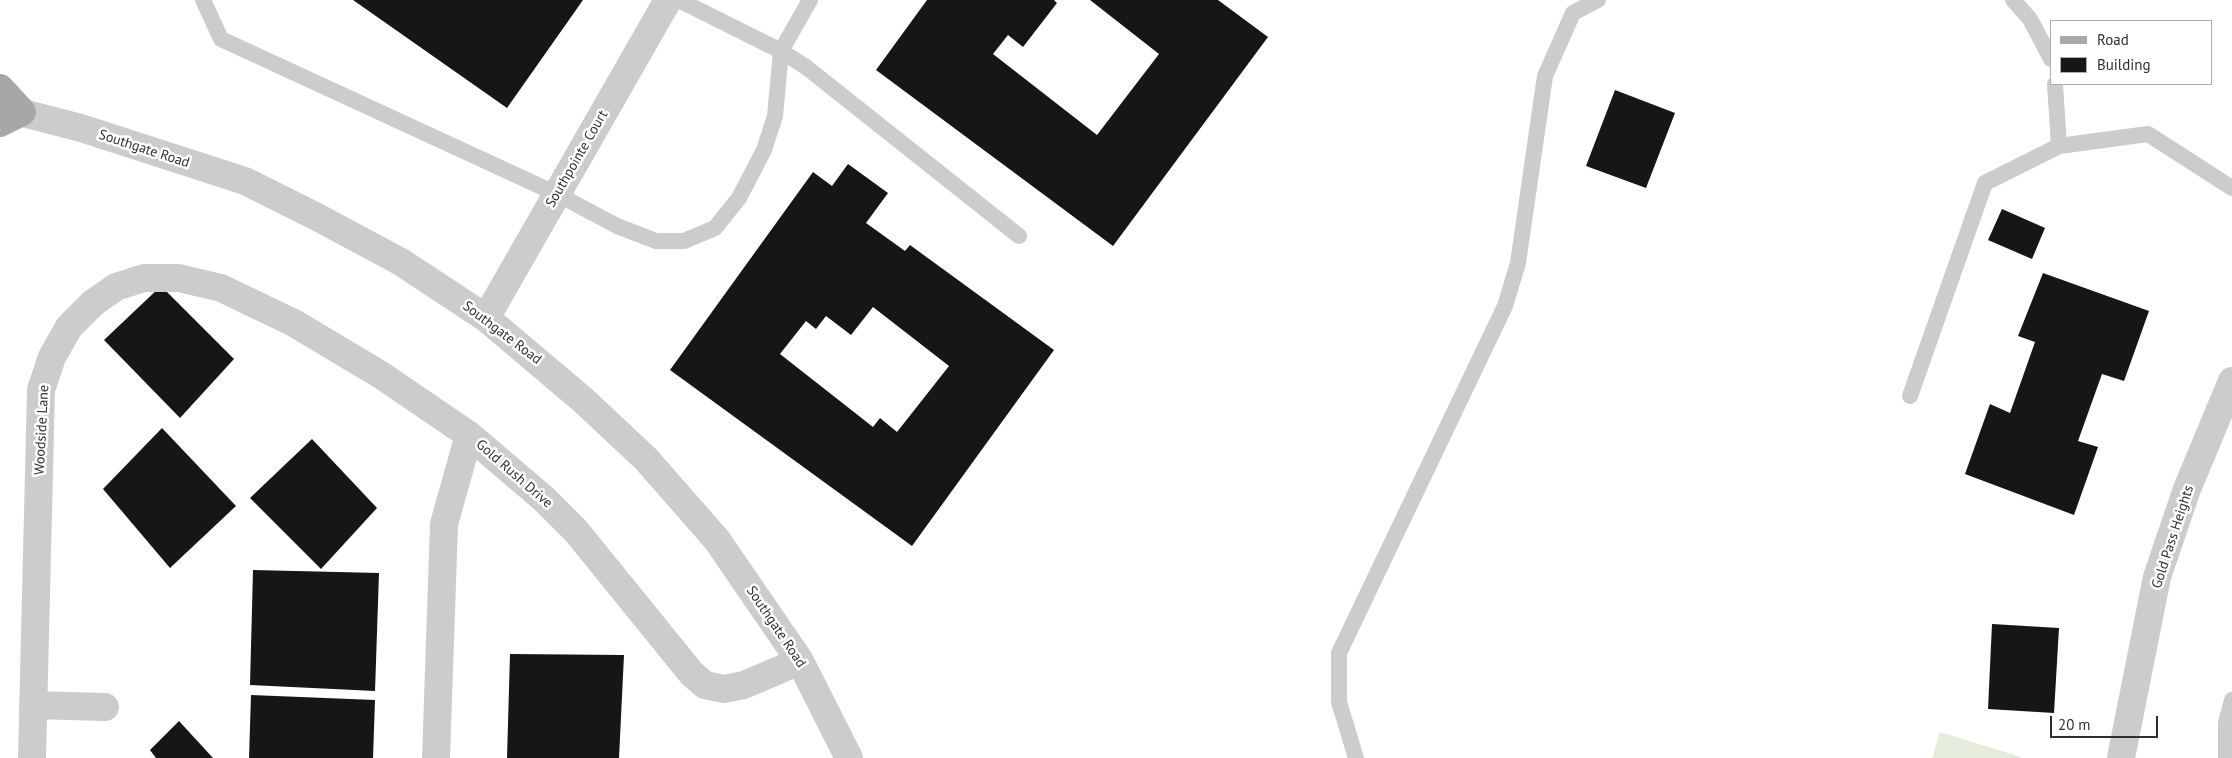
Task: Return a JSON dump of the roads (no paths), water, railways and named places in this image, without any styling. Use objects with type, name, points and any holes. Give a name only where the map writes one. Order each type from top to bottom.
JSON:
[{"type":"main road","points":[[0,88],[7,114]]},
{"type":"street","name":"Southpointe Court","points":[[486,318],[668,0]]},
{"type":"street","name":"Southgate Road","points":[[7,114],[81,128],[245,181],[401,262],[486,318],[554,374],[646,459],[717,540],[800,661],[849,758]]},
{"type":"street","name":"Woodside Lane","points":[[32,758],[41,390],[52,357],[68,327],[93,303],[116,286],[144,278],[178,278],[221,288],[302,328],[381,375],[469,435]]},
{"type":"street","name":"Gold Pass Heights","points":[[2122,758],[2157,577],[2187,489],[2232,381]]},
{"type":"street","name":"Gold Rush Drive","points":[[436,758],[444,524],[469,435],[544,499],[576,531],[692,674],[705,685],[724,689],[744,685],[800,661]]},
{"type":"street","points":[[33,705],[105,707]]},
{"type":"lane","points":[[203,0],[221,39],[557,194],[617,226],[656,241],[684,241],[715,228],[739,198],[764,150],[775,116],[781,52],[810,0]]},
{"type":"lane","points":[[679,0],[781,52],[806,67],[1019,236]]},
{"type":"lane","points":[[1356,758],[1339,702],[1339,653],[1506,306],[1518,262],[1545,76],[1573,13],[1598,0]]},
{"type":"lane","points":[[2013,0],[2030,19],[2050,57]]},
{"type":"lane","points":[[2055,85],[2059,146]]},
{"type":"lane","points":[[1910,396],[1985,183],[2059,146],[2148,134],[2232,188]]},
{"type":"lane","points":[[2226,758],[2226,722],[2232,700]]}]
